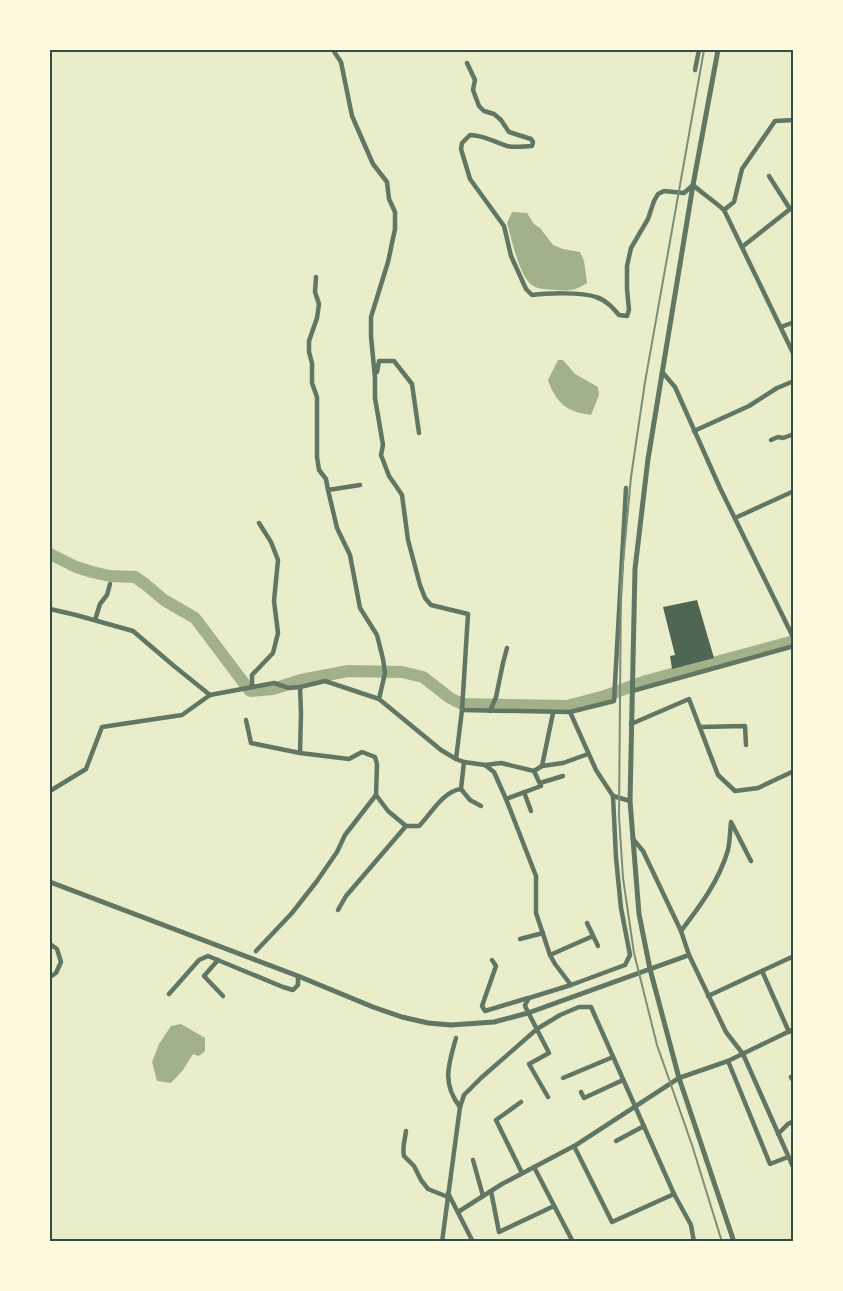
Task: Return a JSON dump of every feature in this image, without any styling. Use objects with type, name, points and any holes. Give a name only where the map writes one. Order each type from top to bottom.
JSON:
[{"type":"street","points":[[333,50],[341,62],[352,116],[374,164],[387,182],[389,199],[395,212],[395,229],[371,317],[375,398],[383,445],[381,455],[389,476],[402,495],[408,540],[425,598],[431,605],[468,614],[462,710],[456,759]]},
{"type":"street","points":[[695,70],[699,50]]},
{"type":"street","points":[[718,50],[693,185],[648,459],[635,569],[630,801],[639,914],[650,969],[679,1078],[734,1242]]},
{"type":"street","points":[[467,63],[475,80],[473,90],[479,106],[501,120],[509,132],[534,142],[532,146],[516,147],[487,137],[470,135],[462,142],[461,150],[470,179],[504,226],[511,256],[526,289],[532,295],[597,297],[612,306],[619,315],[627,316],[629,310],[627,266],[631,248],[648,219],[654,201],[658,194],[664,191],[684,194],[693,185]]},
{"type":"street","points":[[724,210],[734,202],[742,169],[775,121],[794,120]]},
{"type":"street","points":[[742,247],[792,207],[769,176]]},
{"type":"street","points":[[693,185],[724,210],[794,355]]},
{"type":"street","points":[[316,277],[315,292],[319,304],[309,341],[312,383],[317,397],[316,457],[319,470],[326,479],[337,528],[350,555],[360,608],[377,635],[385,673],[379,699]]},
{"type":"street","points":[[781,327],[794,322]]},
{"type":"street","points":[[375,378],[379,361],[394,361],[402,370],[412,384],[419,433]]},
{"type":"street","points":[[663,373],[675,387],[793,638]]},
{"type":"street","points":[[694,431],[794,381]]},
{"type":"street","points":[[771,440],[794,434]]},
{"type":"street","points":[[328,490],[360,485]]},
{"type":"street","points":[[462,710],[570,712],[614,701],[626,488]]},
{"type":"street","points":[[735,518],[794,490]]},
{"type":"street","points":[[252,687],[252,675],[273,653],[278,633],[274,602],[278,560],[272,542],[259,523]]},
{"type":"street","points":[[95,620],[110,584]]},
{"type":"street","points":[[50,609],[133,631],[210,695]]},
{"type":"street","points":[[632,691],[794,646]]},
{"type":"street","points":[[491,709],[507,648]]},
{"type":"street","points":[[50,791],[86,769],[102,727],[182,714],[210,695],[274,683],[289,688],[325,681],[379,699],[441,750],[464,762],[485,765],[501,763],[534,771],[542,766],[563,763],[588,754]]},
{"type":"street","points":[[300,687],[300,753]]},
{"type":"street","points":[[631,723],[689,699],[718,775],[735,791],[758,788],[793,771]]},
{"type":"street","points":[[492,960],[496,966],[482,1006],[485,1011],[571,985],[624,965],[630,955],[620,898],[613,796],[596,770],[570,712]]},
{"type":"street","points":[[542,766],[553,713]]},
{"type":"street","points":[[246,720],[251,743],[300,753],[349,759],[362,752],[375,757],[377,764],[376,795],[345,836],[317,881],[292,913],[256,951]]},
{"type":"street","points":[[699,727],[745,726],[746,745]]},
{"type":"street","points":[[464,762],[461,789],[470,800],[481,806]]},
{"type":"street","points":[[485,765],[494,772],[536,876],[536,913],[550,955],[571,985]]},
{"type":"street","points":[[506,799],[541,786],[534,771]]},
{"type":"street","points":[[540,783],[563,776]]},
{"type":"street","points":[[376,795],[388,811],[406,826],[419,826],[453,790],[461,789]]},
{"type":"street","points":[[524,792],[531,811]]},
{"type":"street","points":[[613,796],[630,801]]},
{"type":"street","points":[[681,931],[715,883],[728,849],[731,822],[751,861]]},
{"type":"street","points":[[338,909],[363,875],[406,826]]},
{"type":"street","points":[[633,839],[643,851],[681,931],[688,955],[726,1032],[743,1054],[794,1169]]},
{"type":"street","points":[[50,882],[382,1010],[428,1023],[494,1023],[688,955]]},
{"type":"street","points":[[587,922],[598,946]]},
{"type":"street","points":[[519,939],[543,933]]},
{"type":"street","points":[[550,955],[594,936]]},
{"type":"street","points":[[50,944],[57,949],[61,962],[56,973],[50,977]]},
{"type":"street","points":[[169,994],[199,960],[208,956],[293,990],[298,985],[298,976]]},
{"type":"street","points":[[708,996],[794,956]]},
{"type":"street","points":[[218,960],[204,976],[223,996]]},
{"type":"street","points":[[458,1212],[522,1173],[574,1146],[679,1078],[728,1061],[791,1031],[762,971]]},
{"type":"street","points":[[529,998],[525,1005],[549,1053],[529,1064],[548,1097]]},
{"type":"street","points":[[442,1242],[460,1107],[464,1095],[537,1029],[579,1006],[591,1007],[674,1194],[691,1225],[694,1242]]},
{"type":"street","points":[[456,1038],[447,1066],[453,1098],[460,1107]]},
{"type":"street","points":[[563,1078],[613,1057]]},
{"type":"street","points":[[728,1061],[770,1164],[788,1157]]},
{"type":"street","points":[[581,1092],[584,1098],[623,1080]]},
{"type":"street","points":[[521,1102],[496,1119],[522,1173]]},
{"type":"street","points":[[778,1134],[794,1121]]},
{"type":"street","points":[[616,1141],[644,1126]]},
{"type":"street","points":[[406,1131],[404,1156],[414,1166],[428,1189],[448,1195],[473,1242]]},
{"type":"street","points":[[574,1146],[612,1222],[674,1194]]},
{"type":"street","points":[[473,1160],[483,1196]]},
{"type":"street","points":[[534,1167],[571,1241]]},
{"type":"street","points":[[491,1191],[499,1232],[554,1206]]},
{"type":"shaded area","points":[[512,212],[527,213],[553,245],[580,252],[584,261],[587,283],[569,290],[543,289],[532,285],[516,257],[507,223]]},
{"type":"shaded area","points":[[558,360],[563,360],[575,374],[598,387],[599,395],[591,415],[569,409],[555,395],[548,380]]},
{"type":"shaded area","points":[[181,1024],[205,1038],[205,1051],[199,1056],[193,1054],[171,1083],[157,1081],[152,1062],[159,1044],[171,1026]]},
{"type":"building","points":[[697,600],[714,658],[672,669],[670,656],[675,655],[663,607]]},
{"type":"waterway","points":[[50,554],[92,572],[110,576],[135,577],[164,600],[195,618],[250,691],[273,689],[301,680],[348,671],[402,672],[423,677],[450,698],[462,704],[567,706],[605,696],[646,681],[794,641]]},
{"type":"railway","points":[[704,50],[645,382],[631,477],[621,585],[619,816],[623,878],[634,953],[657,1045],[692,1145],[722,1242]]}]
